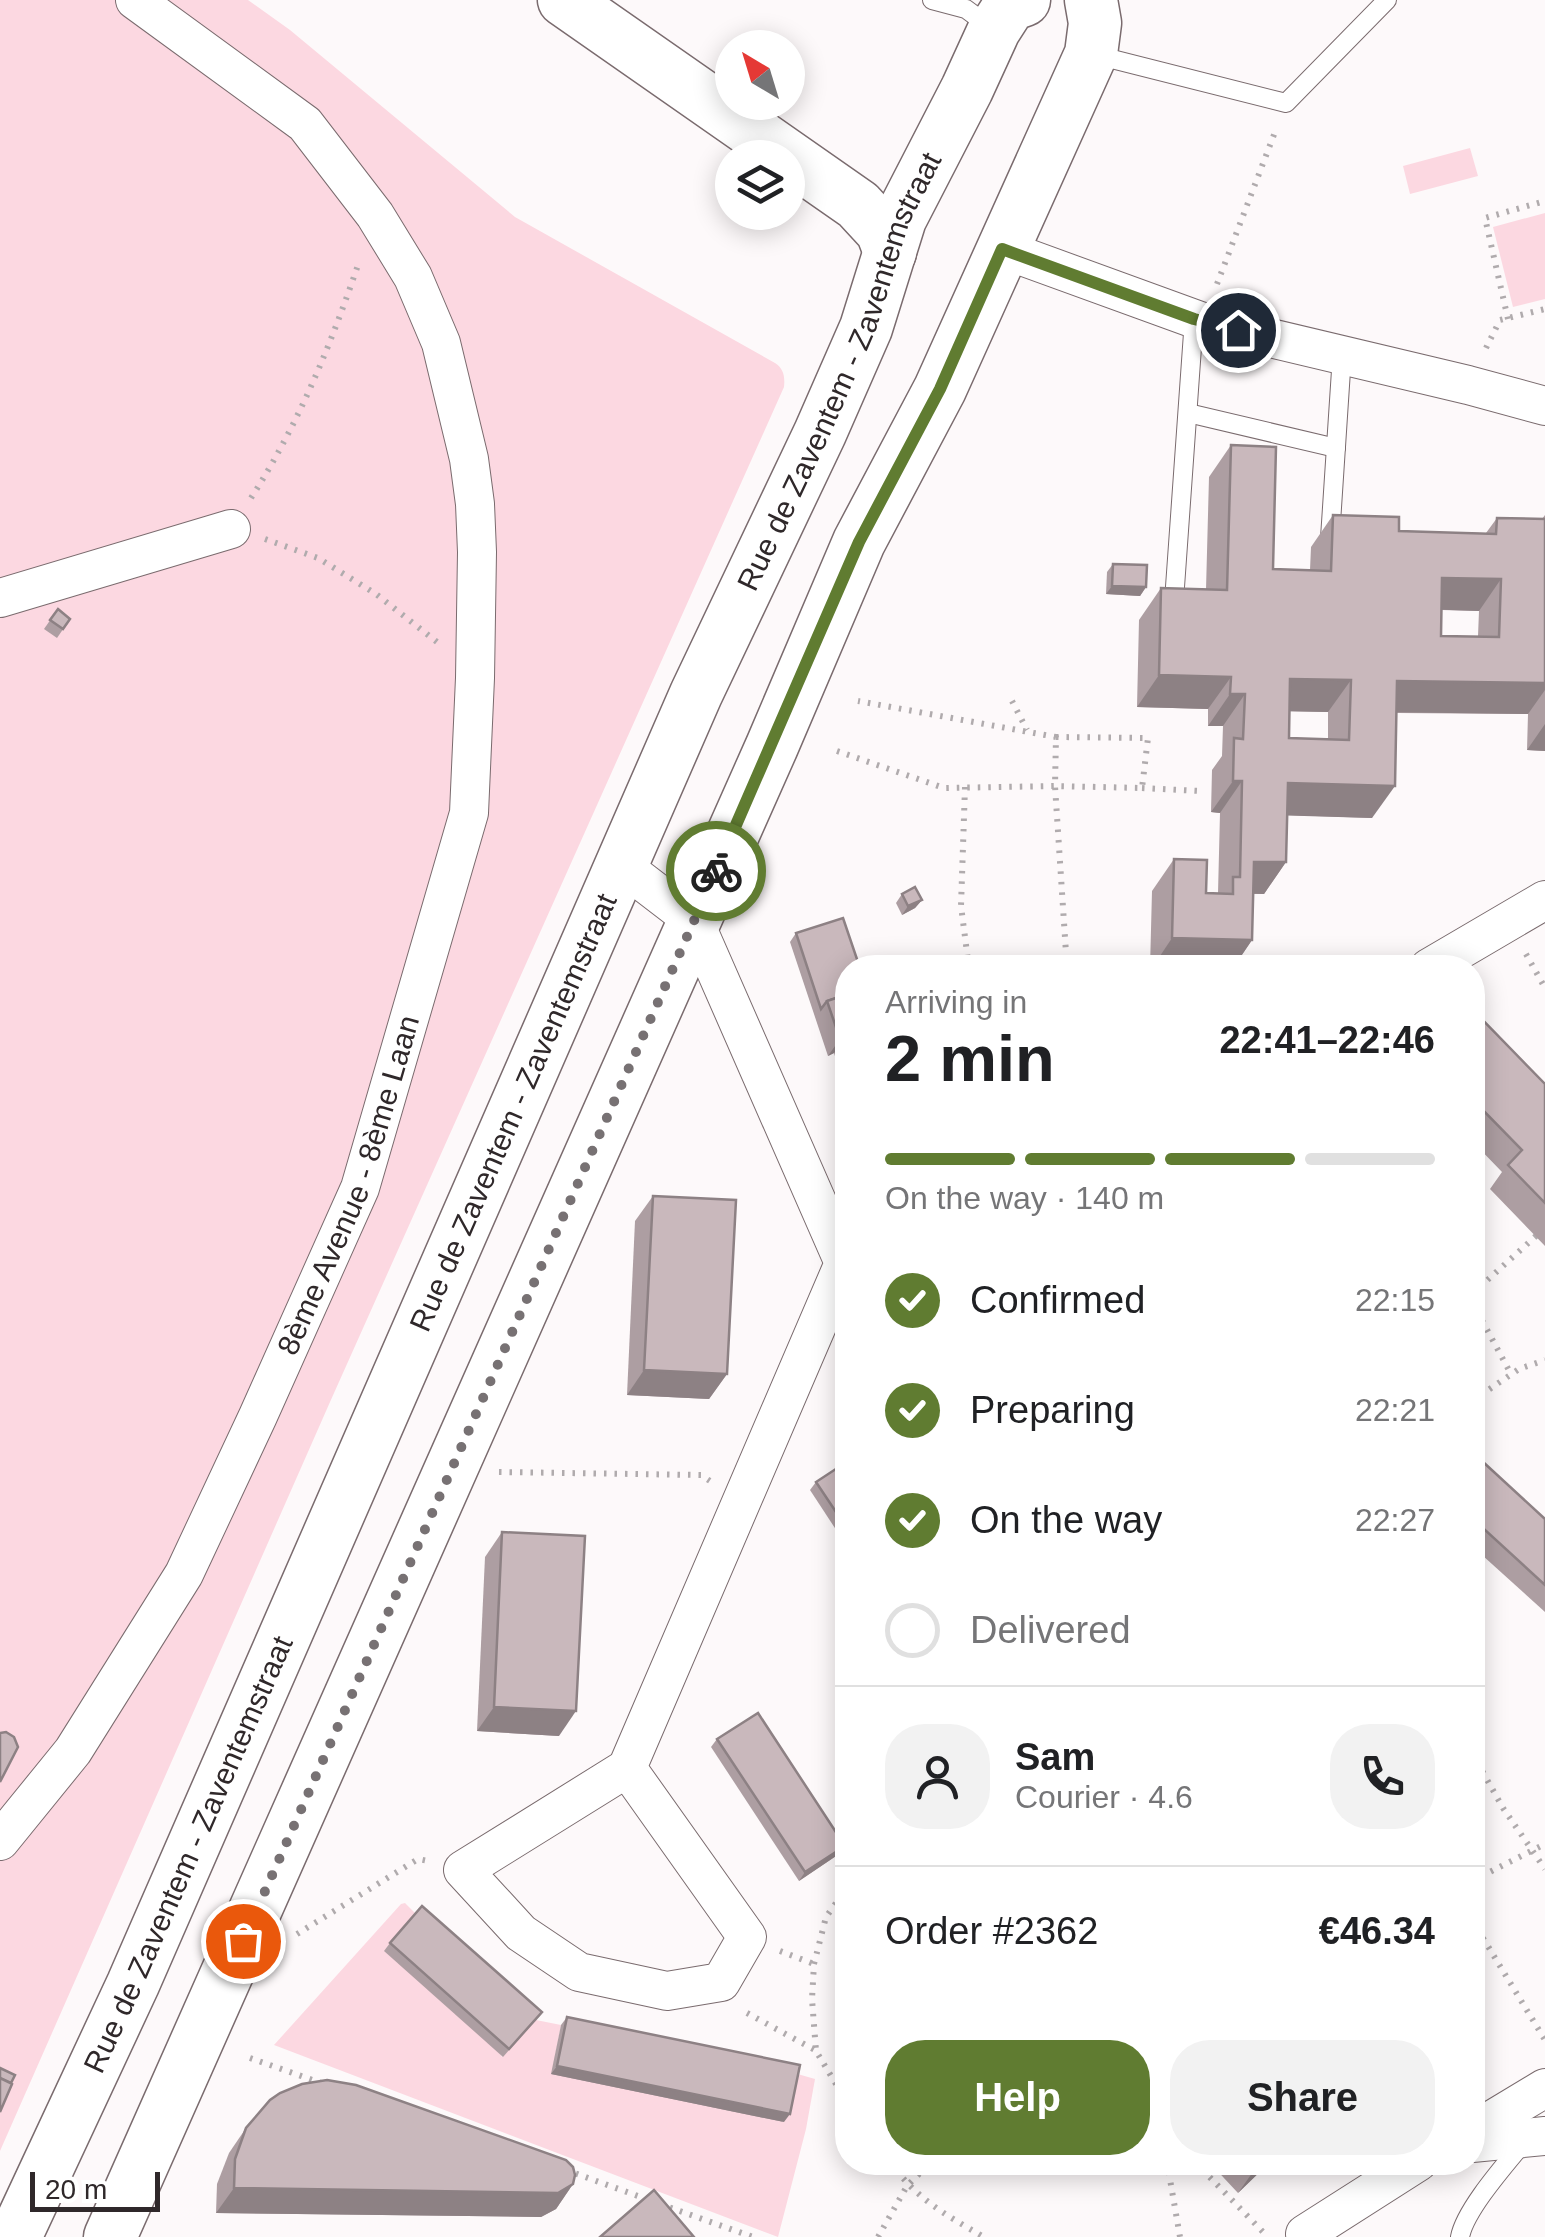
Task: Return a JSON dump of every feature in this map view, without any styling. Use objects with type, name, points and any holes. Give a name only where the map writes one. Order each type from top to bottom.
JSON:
[{"type":"main road","points":[[564,0],[858,206],[882,231],[890,252]]},
{"type":"main road","points":[[1046,0],[1078,24],[1091,54]]},
{"type":"main road","points":[[110,2237],[859,542],[940,389],[1091,54],[1095,23],[1091,0]]},
{"type":"main road","name":"Rue de Zaventem - Zaventemstraat","points":[[14,2237],[140,1966],[696,694],[820,434],[866,328],[900,219],[1009,15]]},
{"type":"main road","points":[[820,434],[900,464]]},
{"type":"street","name":"8ème Avenue - 8ème Laan","points":[[0,1841],[73,1751],[184,1574],[258,1416],[360,1188],[469,814],[477,552],[470,458],[441,343],[413,276],[375,215],[305,124],[134,0]]},
{"type":"street","points":[[1002,249],[1198,320],[1545,406]]},
{"type":"street","points":[[0,598],[231,529]]},
{"type":"street","points":[[621,864],[694,920],[835,1241]]},
{"type":"street","points":[[1450,955],[1545,900]]},
{"type":"street","points":[[627,1768],[747,1937],[721,1982],[667,1990],[579,1972],[521,1933],[463,1870],[627,1768],[835,1291]]},
{"type":"street","points":[[1485,2124],[1545,2088]]},
{"type":"street","points":[[1485,2142],[1536,2137]]},
{"type":"street","points":[[1286,2236],[1395,2175]]},
{"type":"lane","points":[[932,0],[1009,15]]},
{"type":"lane","points":[[1091,54],[1286,103],[1387,0]]},
{"type":"lane","points":[[1174,601],[1198,320]]},
{"type":"lane","points":[[1330,538],[1342,354]]},
{"type":"lane","points":[[1188,413],[1336,448]]},
{"type":"lane","points":[[1460,2237],[1470,2214],[1536,2137]]},
{"type":"path","points":[[1198,320],[1286,103]]},
{"type":"path","points":[[1545,201],[1486,218],[1508,318],[1545,309]]},
{"type":"path","points":[[375,215],[304,404],[270,469],[231,529],[294,548],[329,565],[376,594],[443,647],[474,678]]},
{"type":"path","points":[[858,700],[1056,738],[1148,738],[1142,788]]},
{"type":"path","points":[[1012,701],[1027,731]]},
{"type":"path","points":[[1056,738],[1055,786],[1066,955]]},
{"type":"path","points":[[837,751],[944,788],[1055,786],[1200,791]]},
{"type":"path","points":[[964,787],[961,906],[967,955]]},
{"type":"path","points":[[1485,1282],[1536,1236]]},
{"type":"path","points":[[1485,1333],[1511,1374]]},
{"type":"path","points":[[1485,1392],[1518,1369],[1545,1360]]},
{"type":"path","points":[[492,1472],[701,1476],[742,1499]]},
{"type":"path","points":[[1485,1775],[1545,1869]]},
{"type":"path","points":[[1485,1875],[1545,1844]]},
{"type":"path","points":[[296,1935],[418,1859]]},
{"type":"path","points":[[835,1904],[826,1917],[814,1964],[812,1999],[816,2051],[835,2082]]},
{"type":"path","points":[[1485,1941],[1545,2040]]},
{"type":"path","points":[[696,1986],[816,2051]]},
{"type":"path","points":[[250,2058],[324,2084]]},
{"type":"path","points":[[548,2164],[754,2237]]},
{"type":"path","points":[[899,2175],[934,2208],[984,2237]]},
{"type":"path","points":[[878,2237],[907,2186],[918,2175]]},
{"type":"path","points":[[1170,2175],[1180,2237]]},
{"type":"path","points":[[1211,2175],[1286,2236]]},
{"type":"shaded area","points":[[0,0],[248,0],[290,30],[515,217],[775,363],[782,371],[784,387],[0,2151]]},
{"type":"shaded area","points":[[1470,148],[1478,176],[1410,194],[1403,166]]},
{"type":"shaded area","points":[[1545,213],[1545,299],[1513,307],[1493,227]]},
{"type":"shaded area","points":[[405,1903],[416,1914],[502,2057],[536,2020],[561,2025],[552,2073],[794,2073],[815,2079],[778,2237],[274,2045]]},
{"type":"building","points":[[1231,445],[1276,447],[1273,569],[1331,571],[1333,515],[1399,517],[1399,531],[1496,534],[1497,518],[1545,519],[1545,683],[1397,681],[1395,786],[1288,783],[1286,862],[1254,862],[1252,940],[1172,938],[1174,859],[1207,860],[1206,893],[1233,894],[1233,877],[1240,877],[1242,781],[1233,781],[1234,738],[1243,739],[1245,694],[1230,694],[1231,677],[1159,675],[1161,588],[1227,590]],"holes":[[[1442,578],[1501,579],[1499,637],[1441,636]],[[1290,679],[1351,680],[1349,740],[1289,738]]]},
{"type":"building","points":[[1113,564],[1147,565],[1146,587],[1112,586]]},
{"type":"building","points":[[58,609],[70,619],[63,629],[50,620]]},
{"type":"building","points":[[915,887],[922,900],[908,906],[902,894]]},
{"type":"building","points":[[843,918],[856,955],[835,955],[835,998],[821,1009],[796,933]]},
{"type":"building","points":[[835,998],[835,1024],[827,1001]]},
{"type":"building","points":[[1485,1022],[1545,1084],[1545,1203],[1508,1165],[1522,1150],[1485,1112]]},
{"type":"building","points":[[653,1196],[736,1200],[727,1374],[644,1370]]},
{"type":"building","points":[[1485,1464],[1545,1519],[1545,1585],[1485,1530]]},
{"type":"building","points":[[835,1470],[835,1510],[816,1482]]},
{"type":"building","points":[[502,1532],[585,1536],[576,1711],[494,1707]]},
{"type":"building","points":[[758,1713],[835,1831],[835,1852],[805,1872],[717,1739]]},
{"type":"building","points":[[0,1733],[14,1737],[18,1747],[0,1782]]},
{"type":"building","points":[[422,1906],[542,2012],[509,2049],[390,1943]]},
{"type":"building","points":[[567,2017],[800,2065],[790,2114],[557,2066]]},
{"type":"building","points":[[0,2068],[15,2075],[11,2083],[0,2078]]},
{"type":"building","points":[[0,2078],[12,2084],[0,2112]]},
{"type":"building","points":[[327,2080],[356,2085],[566,2160],[573,2167],[573,2184],[558,2193],[234,2188],[235,2159],[246,2128],[270,2100],[302,2084]]},
{"type":"building","points":[[654,2190],[694,2237],[600,2237]]},
{"type":"way so far","points":[[243,1941],[716,871]]},
{"type":"route","points":[[716,871],[859,542],[940,389],[1002,249],[1194,319],[1238,330]]}]
